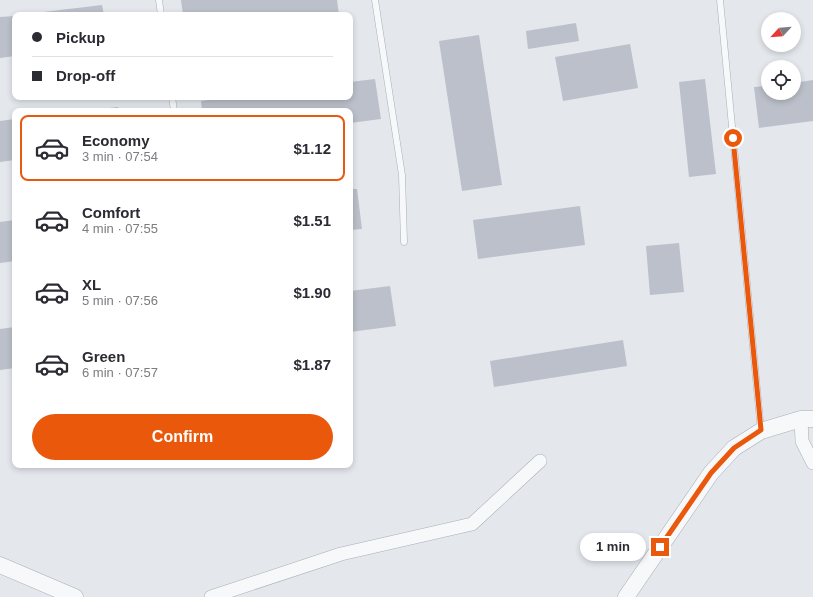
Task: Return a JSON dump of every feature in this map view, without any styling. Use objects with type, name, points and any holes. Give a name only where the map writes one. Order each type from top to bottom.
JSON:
[{"type":"street","points":[[626,597],[711,473],[734,448],[761,430],[807,419],[802,440],[813,463]]},
{"type":"street","points":[[211,597],[341,554],[472,524],[540,461]]},
{"type":"street","points":[[0,565],[75,597]]},
{"type":"lane","points":[[159,0],[161,12]]},
{"type":"lane","points":[[375,0],[402,175],[404,242]]},
{"type":"lane","points":[[720,0],[761,430]]},
{"type":"building","points":[[181,0],[337,0],[339,12],[183,12]]},
{"type":"building","points":[[102,5],[103,12],[44,12]]},
{"type":"building","points":[[12,16],[12,56],[0,58],[0,17]]},
{"type":"building","points":[[576,23],[579,41],[528,49],[526,31]]},
{"type":"building","points":[[479,35],[502,185],[462,191],[439,41]]},
{"type":"building","points":[[630,44],[638,88],[563,101],[555,57]]},
{"type":"building","points":[[375,79],[381,119],[353,123],[353,108],[202,108],[201,101],[209,100],[353,100],[353,82]]},
{"type":"building","points":[[705,79],[716,174],[689,177],[679,82]]},
{"type":"building","points":[[813,80],[813,121],[759,128],[754,87],[761,86],[761,100],[801,100],[801,82]]},
{"type":"building","points":[[12,119],[12,160],[0,162],[0,121]]},
{"type":"building","points":[[353,189],[357,189],[362,229],[353,230]]},
{"type":"building","points":[[580,206],[585,245],[478,259],[473,220]]},
{"type":"building","points":[[12,220],[12,261],[0,263],[0,222]]},
{"type":"building","points":[[679,243],[684,292],[650,295],[646,246]]},
{"type":"building","points":[[390,286],[396,326],[353,332],[353,291]]},
{"type":"building","points":[[12,327],[12,368],[0,370],[0,329]]},
{"type":"building","points":[[623,340],[627,366],[494,387],[490,361]]},
{"type":"route","points":[[660,547],[711,473],[734,448],[761,430],[733,138]]}]
